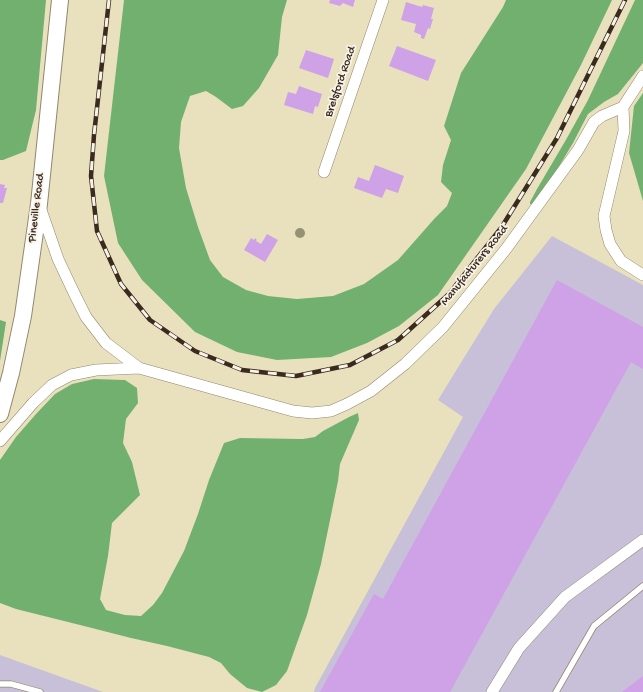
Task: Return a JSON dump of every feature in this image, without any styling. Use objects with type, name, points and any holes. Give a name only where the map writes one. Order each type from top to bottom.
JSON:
[{"type":"main road","name":"Pineville Road","points":[[0,414],[11,374],[23,316],[39,204],[60,0]]},
{"type":"street","name":"Brelsford Road","points":[[324,172],[383,0]]},
{"type":"street","points":[[643,76],[623,106],[624,131],[604,216],[610,244],[621,261],[643,275]]},
{"type":"street","name":"Manufacturers Road","points":[[0,441],[33,403],[52,385],[71,375],[96,370],[139,368],[293,411],[312,413],[331,411],[347,404],[371,391],[404,364],[443,327],[506,249],[578,150],[594,122],[602,116],[623,106]]},
{"type":"street","name":"Manufacturers Road","points":[[39,204],[58,259],[86,317],[106,343],[139,368]]},
{"type":"street","points":[[492,692],[519,648],[565,597],[643,540]]},
{"type":"lane","points":[[556,692],[594,626],[643,586]]},
{"type":"lane","points":[[0,684],[11,684],[40,692]]},
{"type":"shaded area","points":[[552,236],[643,285],[643,692],[314,692],[463,417],[438,400],[494,309]]},
{"type":"shaded area","points":[[0,655],[103,692],[0,692]]},
{"type":"green space","points":[[0,0],[46,0],[36,110],[26,151],[3,160],[0,160]]},
{"type":"green space","points":[[124,0],[287,0],[282,17],[278,55],[259,88],[243,106],[232,109],[206,91],[190,96],[181,122],[179,148],[186,188],[198,227],[210,260],[223,277],[246,290],[268,296],[297,299],[333,296],[364,284],[398,260],[447,206],[452,193],[441,182],[443,165],[451,140],[444,126],[461,73],[506,0],[612,0],[581,65],[526,169],[438,295],[399,326],[367,343],[331,357],[277,360],[237,352],[195,332],[142,280],[118,243],[104,176]]},
{"type":"green space","points":[[635,0],[643,0],[643,63],[618,94],[588,114],[558,168],[537,199],[530,204],[588,100]]},
{"type":"green space","points":[[643,93],[643,201],[629,153],[634,106]]},
{"type":"green space","points":[[0,320],[6,322],[0,361]]},
{"type":"green space","points":[[94,379],[125,380],[137,388],[138,403],[126,419],[123,443],[132,462],[140,495],[112,523],[100,599],[106,610],[125,615],[141,616],[153,605],[162,593],[184,551],[209,480],[224,443],[240,438],[303,439],[315,437],[323,431],[358,413],[359,420],[340,464],[338,481],[321,564],[307,615],[287,671],[276,685],[262,692],[247,688],[230,674],[221,663],[209,657],[16,609],[0,603],[0,460],[16,437],[55,394],[72,384]]},
{"type":"building","points":[[330,0],[355,0],[353,7],[343,3],[340,6],[329,3]]},
{"type":"building","points":[[406,2],[422,7],[423,5],[434,8],[430,29],[428,28],[424,39],[421,38],[421,35],[414,32],[416,24],[401,20]]},
{"type":"building","points":[[397,46],[436,60],[428,81],[389,66]]},
{"type":"building","points":[[306,50],[334,59],[328,78],[299,68]]},
{"type":"building","points":[[299,86],[322,94],[318,107],[315,106],[313,114],[284,105],[288,92],[296,94]]},
{"type":"building","points":[[375,165],[404,176],[398,193],[386,189],[382,198],[354,188],[358,177],[369,181]]},
{"type":"building","points":[[0,184],[5,185],[4,188],[7,188],[3,203],[0,203]]},
{"type":"building","points":[[267,234],[278,240],[265,262],[244,250],[251,238],[254,240],[255,238],[257,240],[256,241],[261,244]]},
{"type":"building","points":[[557,280],[643,327],[643,369],[631,362],[450,692],[320,692],[374,594],[383,599]]},
{"type":"building","points":[[643,676],[643,692],[622,692]]},
{"type":"railway","points":[[109,0],[91,176],[97,231],[121,284],[150,320],[195,351],[242,370],[296,376],[350,365],[398,340],[449,294],[501,228],[557,138],[625,0]]}]
